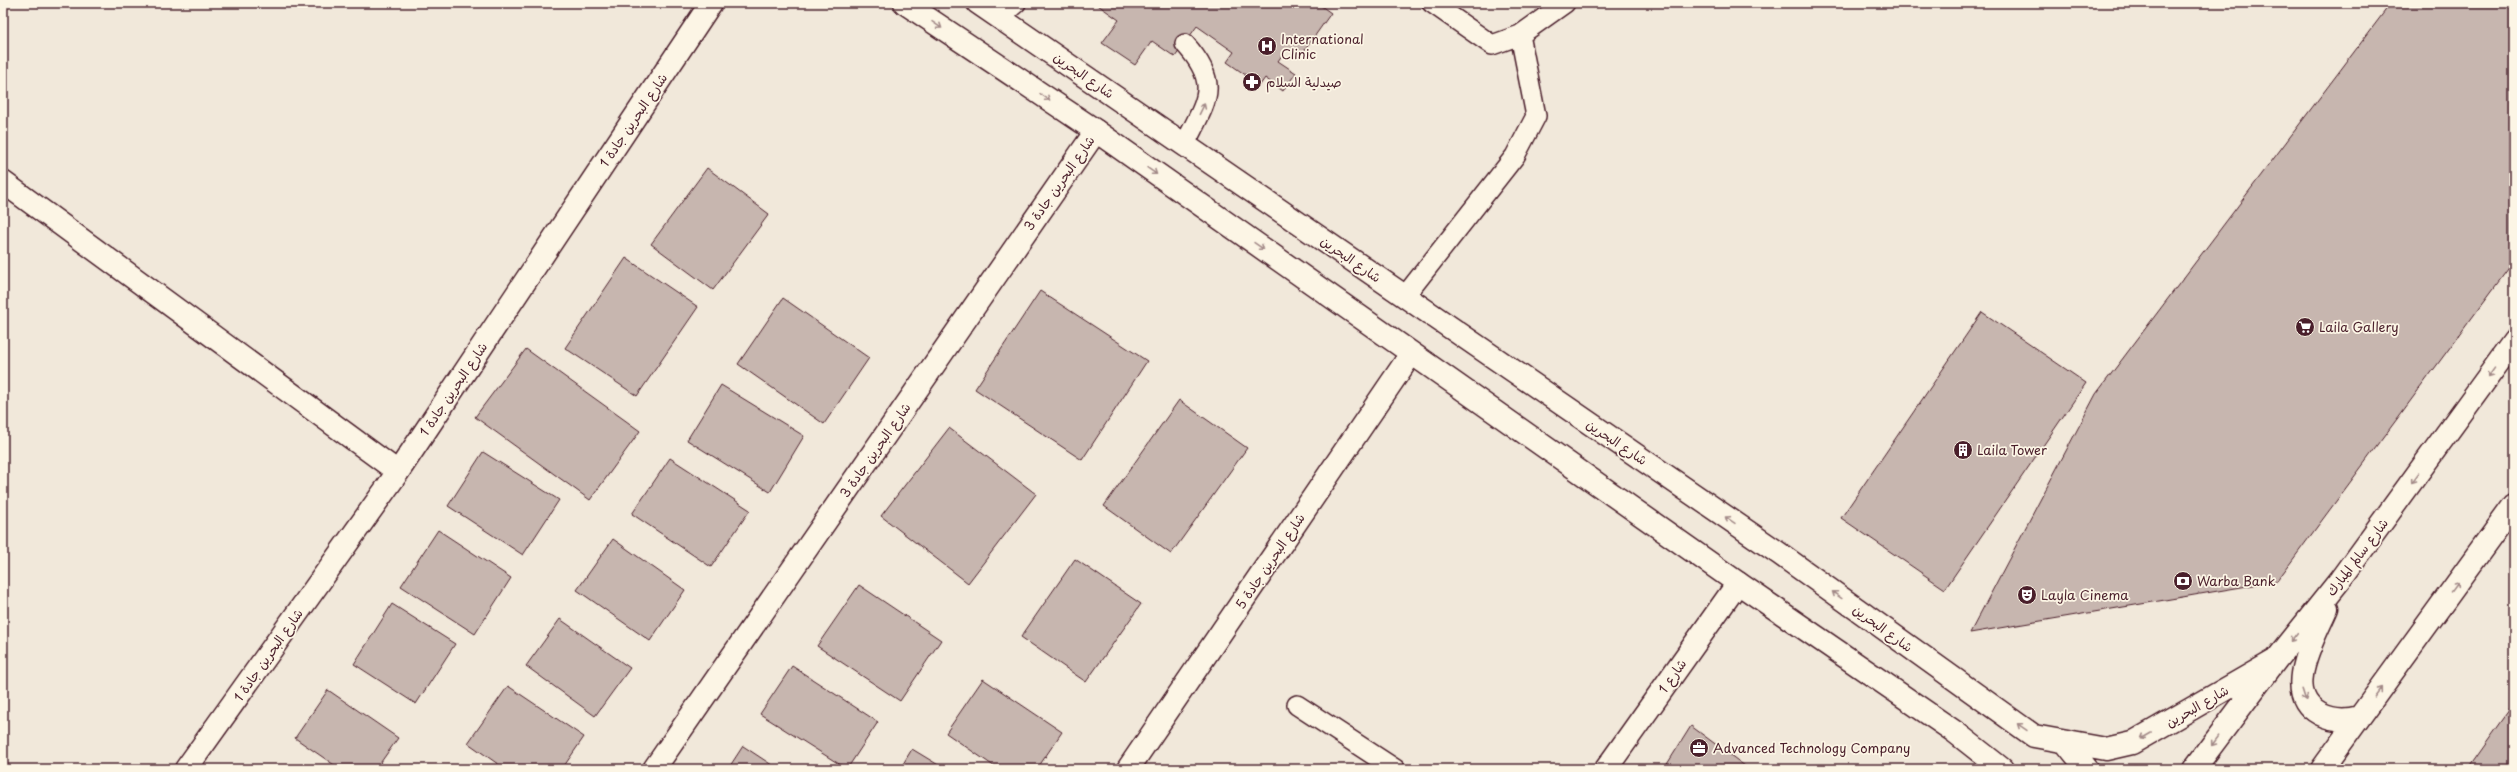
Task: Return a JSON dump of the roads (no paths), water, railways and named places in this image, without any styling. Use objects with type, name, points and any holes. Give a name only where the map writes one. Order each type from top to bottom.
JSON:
[{"type":"street","name":"شارع البحرين جادة 1","points":[[186,769],[398,472],[711,3]]},
{"type":"street","points":[[905,3],[1096,131],[1738,584],[1955,732],[2002,769]]},
{"type":"street","name":"شارع البحرين","points":[[978,3],[1008,10],[1185,144],[1780,554],[2034,736],[2066,743],[2106,749],[2132,743],[2276,660]]},
{"type":"street","name":"شارع البحرين جادة 3","points":[[654,769],[1096,131]]},
{"type":"street","points":[[3,182],[398,472]]},
{"type":"street","name":"شارع سالم المبارك","points":[[2194,769],[2276,660],[2340,580],[2514,341]]},
{"type":"street","name":"شارع البحرين جادة 5","points":[[1128,769],[1411,354]]},
{"type":"street","points":[[2322,769],[2514,505]]},
{"type":"street","points":[[2340,580],[2305,660],[2301,684],[2307,704],[2315,711],[2334,719],[2359,717]]},
{"type":"street","name":"شارع 1","points":[[1606,769],[1738,584]]},
{"type":"street","points":[[2066,743],[2086,769]]},
{"type":"lane","points":[[1432,3],[1492,46],[1520,35],[1565,3]]},
{"type":"lane","points":[[1405,296],[1515,156],[1536,116],[1520,35]]},
{"type":"lane","points":[[1185,44],[1200,60],[1208,79],[1207,98],[1185,144]]},
{"type":"lane","points":[[1297,705],[1396,769]]},
{"type":"place","name":"International Clinic","points":[[1267,46]]},
{"type":"place","name":"صيدلية السلام","points":[[1252,82]]},
{"type":"place","name":"Laila Gallery","points":[[2305,327]]},
{"type":"place","name":"Laila Tower","points":[[1963,450]]},
{"type":"place","name":"Warba Bank","points":[[2183,581]]},
{"type":"place","name":"Layla Cinema","points":[[2027,595]]},
{"type":"place","name":"Advanced Technology Company","points":[[1699,748]]}]
